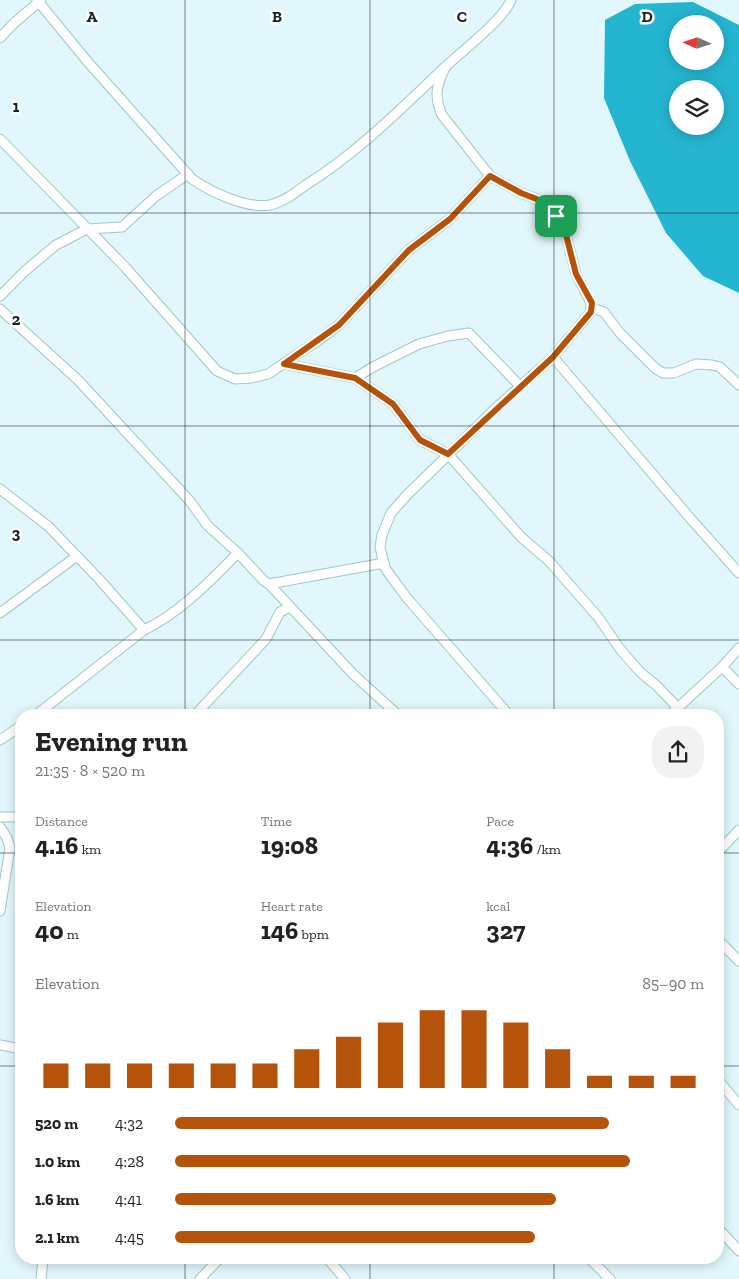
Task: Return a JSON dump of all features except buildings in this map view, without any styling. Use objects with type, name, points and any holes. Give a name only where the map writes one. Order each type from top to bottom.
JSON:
[{"type":"street","points":[[0,38],[39,1],[87,61],[192,179],[210,190],[241,202],[260,205],[278,202],[318,178],[372,136],[492,25],[512,1]]},
{"type":"street","points":[[445,68],[438,82],[436,94],[437,104],[442,115],[490,176],[521,193],[539,200],[549,207],[565,231],[576,274],[592,303],[591,312],[553,357],[448,454],[391,513],[382,534],[380,548],[384,564],[390,575],[407,598],[504,709]]},
{"type":"street","points":[[0,139],[126,267],[217,371],[235,379],[268,374],[339,325],[409,250],[450,219],[490,176]]},
{"type":"street","points":[[0,296],[25,271],[56,245],[87,229],[122,227],[156,196],[188,174]]},
{"type":"street","points":[[0,308],[78,380],[189,500],[208,526],[238,553],[353,674],[391,709]]},
{"type":"street","points":[[592,308],[604,312],[620,333],[655,368],[663,373],[674,373],[696,364],[712,365],[720,367],[739,385]]},
{"type":"street","points":[[355,378],[372,367],[419,344],[448,336],[469,333],[520,386]]},
{"type":"street","points":[[553,357],[739,573]]},
{"type":"street","points":[[284,364],[355,378],[393,404],[420,440],[448,454],[521,537],[549,561],[598,617],[630,661],[678,708],[739,648]]},
{"type":"street","points":[[0,489],[48,526],[99,579],[144,630]]},
{"type":"street","points":[[44,709],[144,630],[155,625],[201,590],[238,553]]},
{"type":"street","points":[[0,613],[77,556]]},
{"type":"street","points":[[268,584],[384,564]]},
{"type":"street","points":[[201,709],[266,638],[280,612],[290,607]]},
{"type":"street","points":[[722,666],[739,684]]},
{"type":"street","points":[[0,740],[15,730]]},
{"type":"street","points":[[0,817],[15,817]]},
{"type":"street","points":[[0,827],[7,838],[10,848],[0,911]]},
{"type":"street","points":[[724,846],[739,830]]},
{"type":"street","points":[[724,946],[739,961]]},
{"type":"street","points":[[0,1045],[15,1048]]},
{"type":"street","points":[[724,1087],[739,1105]]},
{"type":"street","points":[[724,1235],[739,1251]]},
{"type":"street","points":[[41,1279],[42,1264]]},
{"type":"street","points":[[200,1279],[214,1264]]},
{"type":"street","points":[[333,1264],[345,1279]]},
{"type":"street","points":[[595,1264],[610,1279]]},
{"type":"water","points":[[693,2],[719,15],[669,15],[669,70],[724,70],[724,18],[739,25],[739,293],[703,276],[666,233],[630,161],[604,98],[605,20],[635,4]]},
{"type":"route","points":[[490,176],[501,184],[539,200],[549,207],[556,216],[565,231],[576,274],[592,303],[591,312],[553,357],[448,454],[420,440],[393,404],[355,378],[284,364],[339,325],[409,250],[450,219],[490,176]]}]
